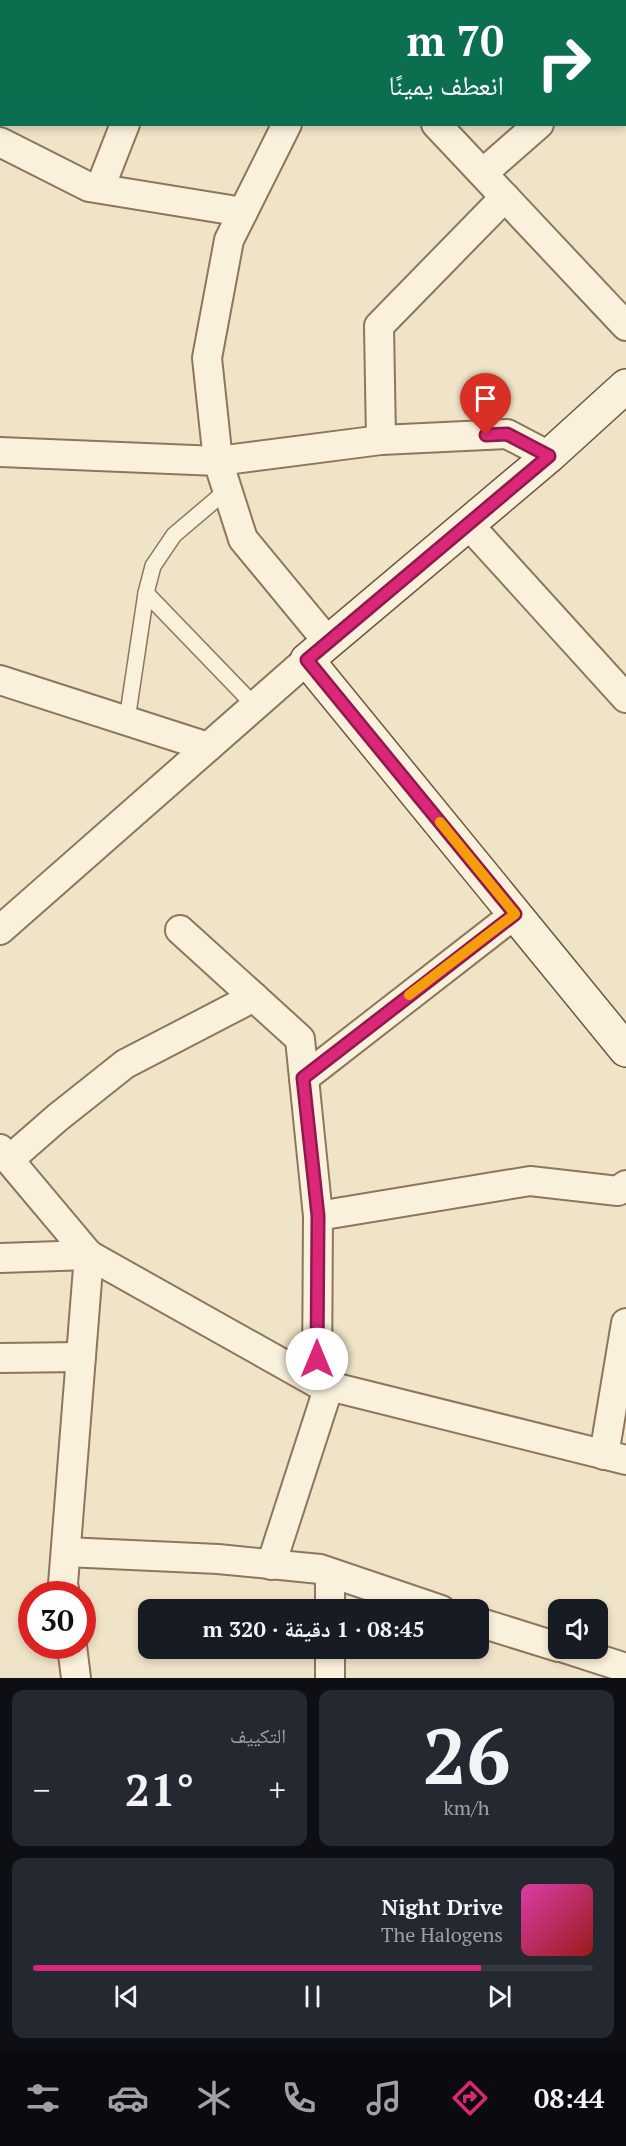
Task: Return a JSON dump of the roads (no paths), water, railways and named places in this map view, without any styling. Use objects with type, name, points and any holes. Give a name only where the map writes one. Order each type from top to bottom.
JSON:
[{"type":"main road","points":[[626,386],[549,456],[318,651],[515,914],[626,1050]]},
{"type":"street","points":[[100,188],[124,126]]},
{"type":"street","points":[[0,930],[318,651],[243,539],[218,461],[207,358],[229,240],[286,126]]},
{"type":"street","points":[[438,126],[626,327]]},
{"type":"street","points":[[483,173],[537,126]]},
{"type":"street","points":[[0,142],[89,187],[243,212]]},
{"type":"street","points":[[381,440],[380,326],[505,197]]},
{"type":"street","points":[[0,452],[218,461],[381,440],[507,434],[549,456]]},
{"type":"street","points":[[468,524],[626,698]]},
{"type":"street","points":[[0,680],[208,747]]},
{"type":"street","points":[[303,1078],[515,914]]},
{"type":"street","points":[[180,930],[300,1039],[318,1216],[323,1384],[271,1565]]},
{"type":"street","points":[[254,997],[125,1064],[57,1118],[5,1154],[89,1255],[323,1384],[615,1457],[626,1323]]},
{"type":"street","points":[[318,1216],[530,1181],[618,1191],[626,1185]]},
{"type":"street","points":[[0,1258],[89,1255]]},
{"type":"street","points":[[63,1581],[89,1255]]},
{"type":"street","points":[[0,1358],[81,1357]]},
{"type":"street","points":[[66,1551],[218,1559],[320,1569],[408,1599]]},
{"type":"street","points":[[330,1573],[330,1599]]},
{"type":"street","points":[[489,1625],[548,1644]]},
{"type":"street","points":[[74,1659],[76,1678]]},
{"type":"street","points":[[330,1659],[330,1678]]},
{"type":"street","points":[[598,1659],[626,1668]]},
{"type":"lane","points":[[127,720],[146,593],[153,566],[174,535],[227,490]]},
{"type":"lane","points":[[146,593],[255,706]]}]
